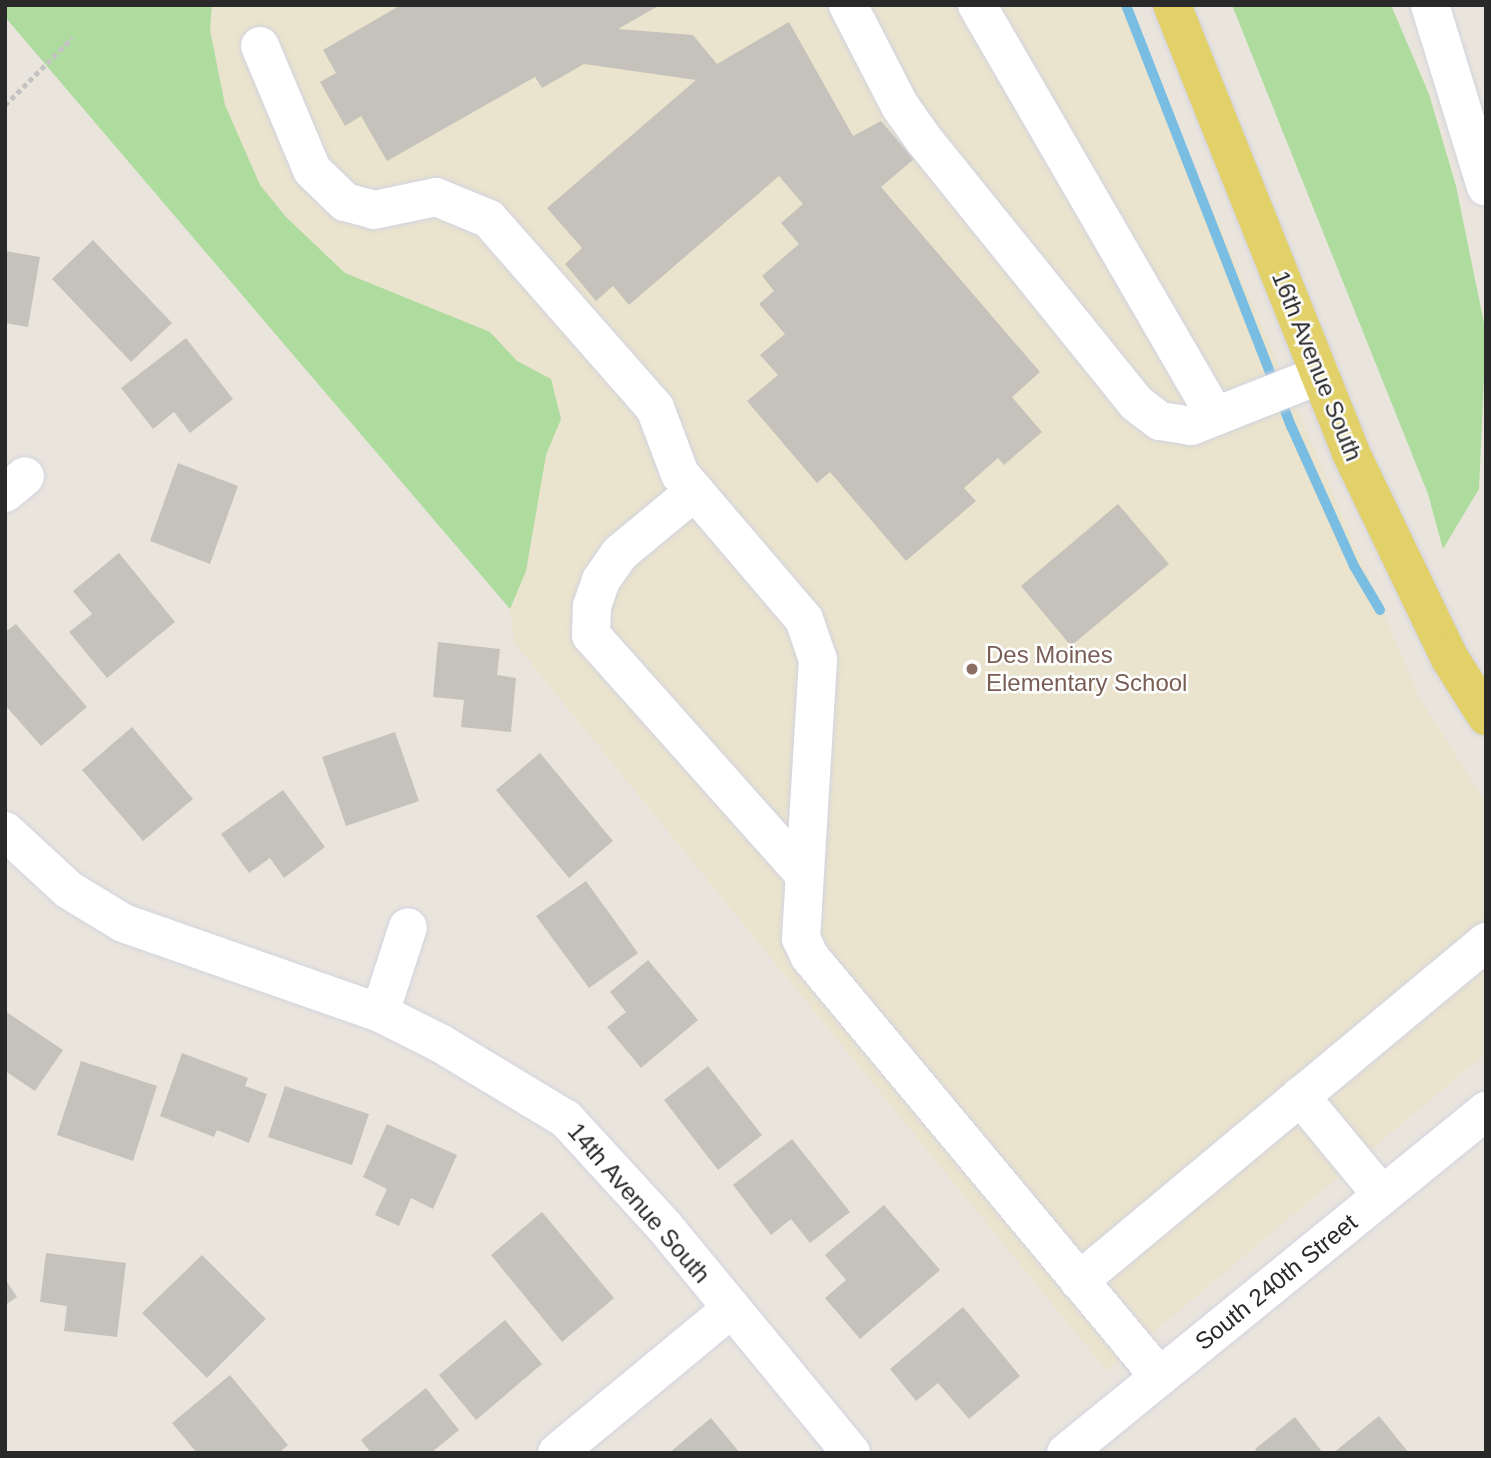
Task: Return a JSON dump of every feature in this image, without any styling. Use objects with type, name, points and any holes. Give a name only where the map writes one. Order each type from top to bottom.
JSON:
[{"type":"main road","name":"16th Avenue South","points":[[1172,5],[1320,375],[1392,545],[1449,657],[1486,716]]},
{"type":"street","points":[[848,5],[900,106],[1136,403],[1160,421],[1191,426],[1320,375]]},
{"type":"street","points":[[977,5],[1215,416]]},
{"type":"street","points":[[1430,5],[1486,187]]},
{"type":"street","points":[[260,46],[312,170],[345,202],[374,210],[436,197],[489,219],[654,408],[680,474],[804,619],[813,638],[818,660],[799,924],[810,957],[1159,1377]]},
{"type":"street","points":[[695,491],[620,553],[601,580],[592,606],[591,635],[802,872]]},
{"type":"street","name":"14th Avenue South","points":[[5,831],[69,890],[122,922],[380,1013],[440,1042],[566,1119],[664,1226],[851,1453]]},
{"type":"street","points":[[380,1013],[408,927]]},
{"type":"street","points":[[1079,1281],[1486,942]]},
{"type":"street","points":[[1300,1096],[1382,1195]]},
{"type":"street","name":"South 240th Street","points":[[1066,1453],[1486,1111]]},
{"type":"street","points":[[557,1453],[731,1309]]},
{"type":"path","points":[[5,105],[72,38]]},
{"type":"shaded area","name":"Des Moines Elementary School","points":[[212,5],[1126,5],[1419,697],[1486,803],[1486,1053],[1107,1371],[514,642],[510,609],[526,571],[546,455],[561,419],[551,380],[517,361],[490,332],[345,273],[286,217],[260,185],[225,105],[210,30]]},
{"type":"green space","points":[[5,5],[212,5],[210,30],[225,105],[260,185],[286,217],[345,273],[490,332],[517,361],[551,379],[561,419],[546,455],[526,571],[510,609],[5,17]]},
{"type":"green space","points":[[1232,5],[1391,5],[1429,94],[1456,186],[1486,333],[1479,489],[1443,549],[1428,494]]},
{"type":"building","points":[[401,5],[660,5],[618,29],[693,35],[717,64],[789,22],[853,136],[881,121],[914,159],[881,187],[1040,372],[1012,397],[1042,432],[1004,465],[998,458],[964,488],[976,501],[906,561],[830,472],[817,483],[747,401],[778,375],[760,355],[785,334],[759,304],[774,291],[762,276],[799,244],[781,223],[803,204],[779,176],[629,305],[613,286],[596,301],[565,264],[582,248],[547,208],[696,80],[584,64],[542,88],[535,77],[387,161],[361,116],[345,126],[320,82],[336,73],[323,50]]},
{"type":"building","points":[[93,240],[172,323],[131,362],[52,279]]},
{"type":"building","points":[[5,251],[40,257],[28,327],[5,323]]},
{"type":"building","points":[[186,338],[233,399],[190,433],[174,412],[153,429],[121,388]]},
{"type":"building","points":[[178,463],[238,486],[210,564],[150,541]]},
{"type":"building","points":[[1118,504],[1169,564],[1071,646],[1021,586]]},
{"type":"building","points":[[119,553],[175,622],[107,678],[69,632],[92,614],[73,591]]},
{"type":"building","points":[[16,624],[87,707],[41,746],[5,705],[5,632]]},
{"type":"building","points":[[438,642],[500,649],[497,675],[516,678],[511,732],[461,727],[464,700],[433,697]]},
{"type":"building","points":[[132,727],[193,799],[143,841],[82,770]]},
{"type":"building","points":[[395,732],[419,801],[346,826],[322,757]]},
{"type":"building","points":[[540,753],[613,841],[569,878],[496,790]]},
{"type":"building","points":[[283,790],[325,847],[284,878],[270,858],[249,873],[221,834]]},
{"type":"building","points":[[586,881],[638,953],[589,988],[536,916]]},
{"type":"building","points":[[648,960],[698,1020],[641,1068],[607,1027],[626,1012],[610,992]]},
{"type":"building","points":[[5,1011],[63,1050],[35,1091],[5,1071]]},
{"type":"building","points":[[182,1053],[248,1078],[245,1086],[267,1094],[249,1143],[217,1130],[214,1137],[160,1116]]},
{"type":"building","points":[[81,1061],[157,1086],[133,1161],[57,1135]]},
{"type":"building","points":[[708,1066],[762,1135],[718,1170],[664,1100]]},
{"type":"building","points":[[285,1086],[369,1114],[352,1165],[268,1137]]},
{"type":"building","points":[[387,1124],[457,1155],[433,1209],[411,1198],[399,1226],[375,1215],[387,1189],[363,1177]]},
{"type":"building","points":[[792,1139],[850,1212],[810,1243],[791,1219],[771,1235],[733,1185]]},
{"type":"building","points":[[884,1205],[940,1270],[860,1339],[825,1298],[846,1280],[825,1255]]},
{"type":"building","points":[[542,1212],[614,1298],[562,1342],[491,1255]]},
{"type":"building","points":[[46,1253],[126,1263],[117,1337],[64,1331],[67,1306],[40,1302]]},
{"type":"building","points":[[202,1255],[266,1319],[207,1378],[142,1313]]},
{"type":"building","points":[[5,1279],[17,1297],[5,1305]]},
{"type":"building","points":[[963,1307],[1020,1376],[969,1419],[938,1383],[916,1401],[890,1369]]},
{"type":"building","points":[[505,1320],[542,1364],[476,1420],[439,1375]]},
{"type":"building","points":[[230,1375],[288,1445],[279,1453],[197,1453],[172,1423]]},
{"type":"building","points":[[426,1388],[459,1430],[431,1453],[371,1453],[361,1440]]},
{"type":"building","points":[[1379,1416],[1409,1453],[1333,1453]]},
{"type":"building","points":[[1295,1417],[1323,1453],[1259,1453],[1255,1449]]},
{"type":"building","points":[[711,1418],[740,1453],[669,1453]]},
{"type":"waterway","points":[[1126,5],[1292,428],[1354,566],[1380,610]]},
{"type":"place","name":"Des Moines Elementary School","points":[[972,669]]}]
